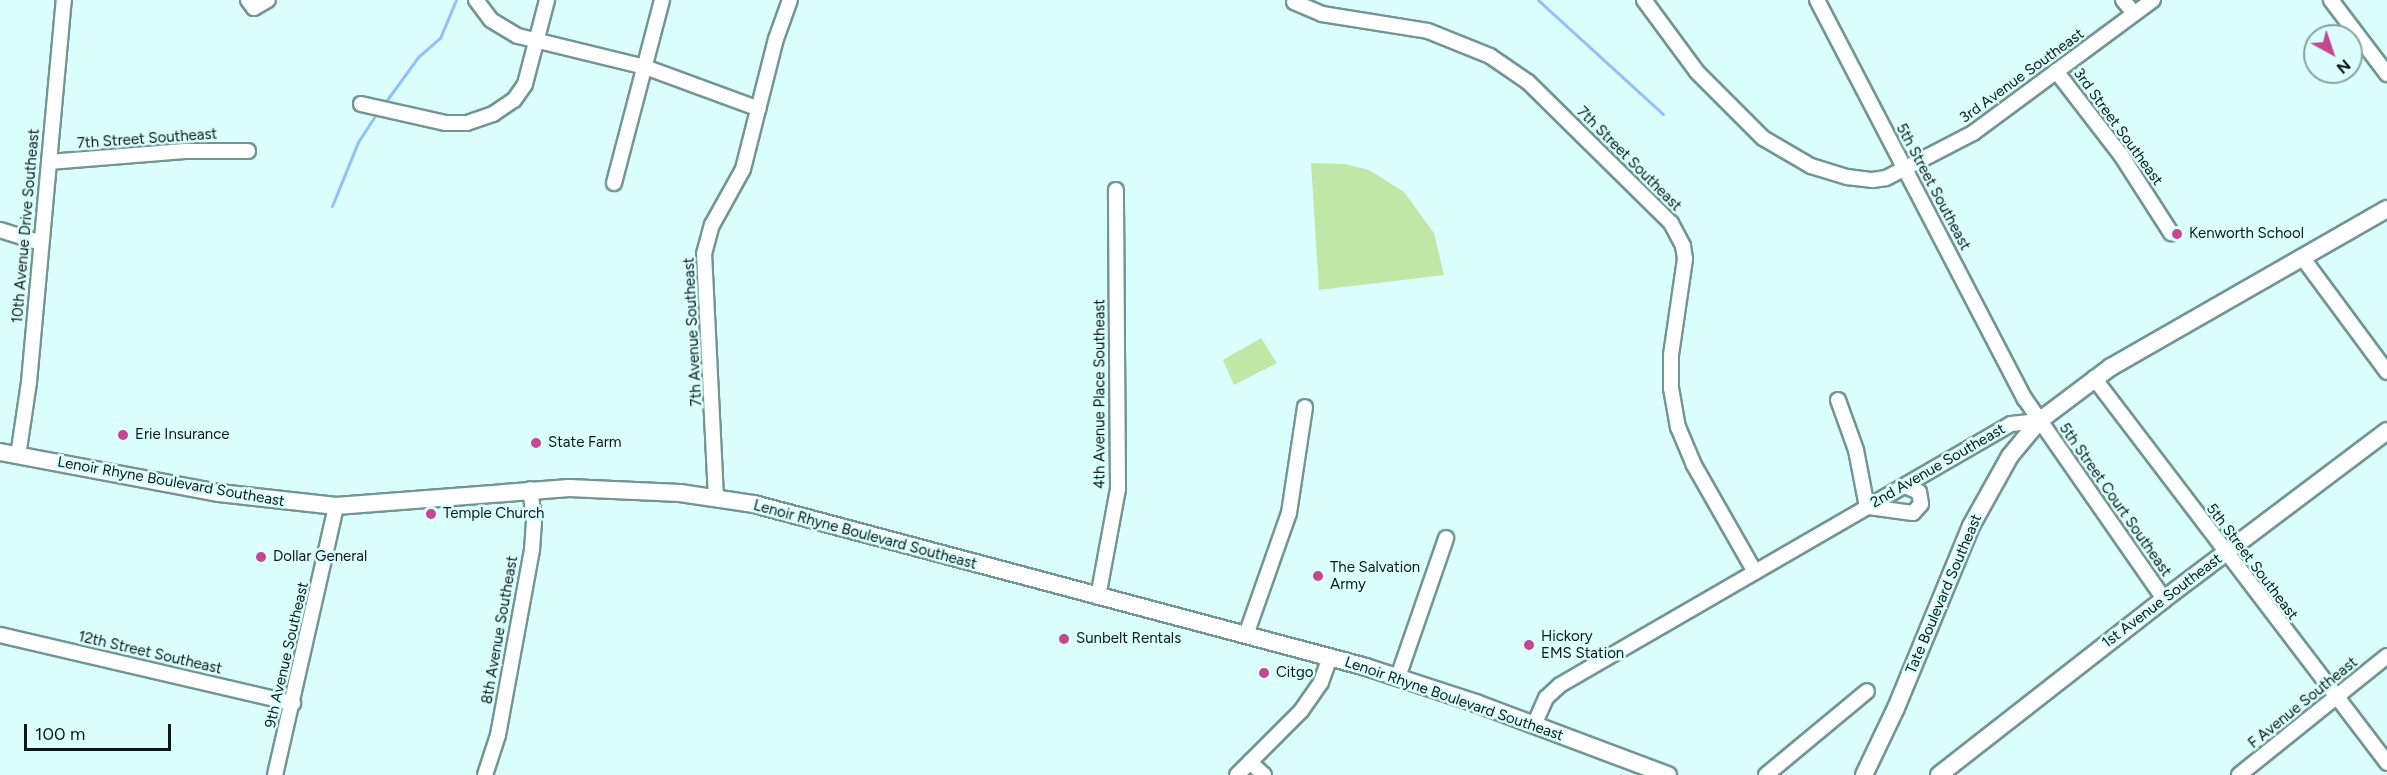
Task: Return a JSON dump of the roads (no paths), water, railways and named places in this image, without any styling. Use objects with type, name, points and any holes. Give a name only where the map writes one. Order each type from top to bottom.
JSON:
[{"type":"main road","points":[[2039,421],[2094,378],[2387,209]]},
{"type":"main road","name":"Tate Boulevard Southeast","points":[[1864,775],[1896,708],[1975,519],[2010,456],[2039,421]]},
{"type":"main road","name":"1st Avenue Southeast","points":[[1939,775],[2164,599],[2387,431]]},
{"type":"main road","name":"Lenoir Rhyne Boulevard Southeast","points":[[0,452],[219,493],[336,506],[530,489],[643,490],[716,498],[790,512],[1398,677],[1668,775]]},
{"type":"street","name":"10th Avenue Drive Southeast","points":[[18,456],[29,382],[64,0]]},
{"type":"street","points":[[248,0],[254,8],[268,0]]},
{"type":"street","points":[[476,0],[499,26],[534,40],[645,67],[759,109]]},
{"type":"street","points":[[361,104],[445,123],[483,118],[506,107],[521,91],[547,0]]},
{"type":"street","points":[[614,183],[662,0]]},
{"type":"street","name":"7th Avenue Southeast","points":[[716,498],[704,254],[712,225],[742,169],[776,39],[790,0]]},
{"type":"street","name":"3rd Avenue Southeast","points":[[1644,0],[1708,85],[1770,143],[1811,166],[1847,177],[1873,180],[1904,169],[1973,133],[2153,0]]},
{"type":"street","name":"5th Street Southeast","points":[[1817,0],[1904,169],[2039,421]]},
{"type":"street","points":[[2123,0],[2134,13]]},
{"type":"street","points":[[2331,0],[2387,74]]},
{"type":"street","name":"7th Street Southeast","points":[[1294,2],[1322,14],[1428,31],[1490,56],[1528,82],[1671,223],[1685,259],[1671,355],[1671,388],[1678,427],[1694,465],[1755,572]]},
{"type":"street","name":"3rd Street Southeast","points":[[2056,70],[2121,155],[2171,233]]},
{"type":"street","name":"7th Street Southeast","points":[[49,162],[185,151],[248,151]]},
{"type":"street","name":"4th Avenue Place Southeast","points":[[1098,597],[1118,489],[1116,190]]},
{"type":"street","points":[[0,230],[40,243]]},
{"type":"street","points":[[2302,257],[2387,372]]},
{"type":"street","name":"5th Street Southeast","points":[[2094,378],[2224,553],[2387,763]]},
{"type":"street","points":[[1838,400],[1856,450],[1867,507],[1913,513],[1921,504],[1918,492],[1905,486]]},
{"type":"street","points":[[1246,635],[1289,513],[1305,407]]},
{"type":"street","name":"2nd Avenue Southeast","points":[[1534,725],[1546,698],[1560,685],[2011,424],[2039,421]]},
{"type":"street","name":"5th Street Court Southeast","points":[[2039,421],[2164,599]]},
{"type":"street","name":"8th Avenue Southeast","points":[[485,775],[498,735],[532,550],[534,520],[530,489]]},
{"type":"street","name":"9th Avenue Southeast","points":[[275,775],[336,506]]},
{"type":"street","points":[[1398,677],[1446,538]]},
{"type":"street","name":"12th Street Southeast","points":[[0,635],[292,702]]},
{"type":"street","name":"F Avenue Southeast","points":[[2240,775],[2387,656]]},
{"type":"street","points":[[1237,775],[1301,711],[1321,682],[1330,657]]},
{"type":"street","points":[[1766,775],[1867,691]]},
{"type":"street","points":[[1250,762],[1264,775]]},
{"type":"waterway","points":[[384,104],[418,57],[440,38],[456,0]]},
{"type":"waterway","points":[[1538,0],[1663,114]]},
{"type":"waterway","points":[[332,206],[358,142],[378,111]]},
{"type":"place","name":"Kenworth School","points":[[2177,234]]},
{"type":"place","name":"Erie Insurance","points":[[123,435]]},
{"type":"place","name":"State Farm","points":[[536,443]]},
{"type":"place","name":"Temple Church","points":[[431,514]]},
{"type":"place","name":"Dollar General","points":[[261,557]]},
{"type":"place","name":"The Salvation Army","points":[[1318,576]]},
{"type":"place","name":"Sunbelt Rentals","points":[[1064,639]]},
{"type":"place","name":"Hickory EMS Station","points":[[1529,645]]},
{"type":"place","name":"Citgo","points":[[1264,673]]}]
